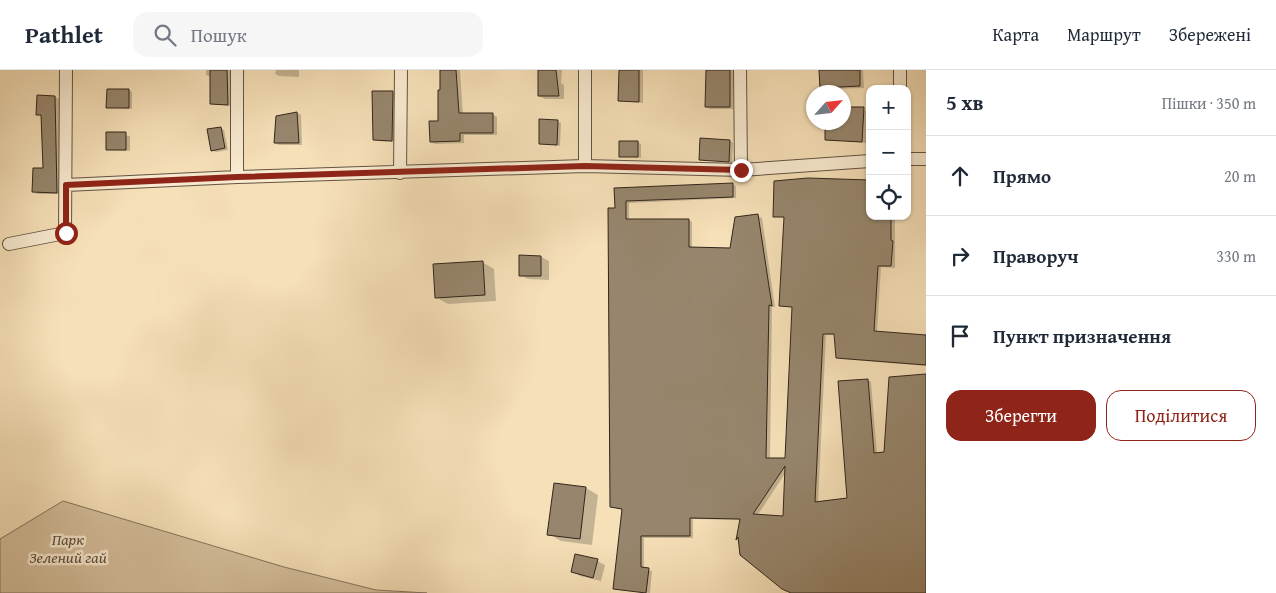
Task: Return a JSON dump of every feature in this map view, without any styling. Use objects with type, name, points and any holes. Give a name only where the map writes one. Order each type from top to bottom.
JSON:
[{"type":"street","points":[[9,244],[66,233],[66,70]]},
{"type":"street","points":[[236,70],[237,177]]},
{"type":"street","points":[[400,173],[401,70]]},
{"type":"street","points":[[585,70],[585,166]]},
{"type":"street","points":[[740,70],[741,170]]},
{"type":"street","points":[[900,70],[900,85]]},
{"type":"street","points":[[911,159],[926,159]]},
{"type":"street","points":[[66,185],[237,177],[585,166],[741,170],[866,161]]},
{"type":"green space","name":"Парк Зелений гай","points":[[63,501],[284,567],[376,590],[427,593],[0,593],[0,539]]},
{"type":"building","points":[[210,70],[227,70],[228,105],[210,104]]},
{"type":"building","points":[[440,70],[456,70],[459,113],[493,113],[493,133],[460,133],[460,141],[430,142],[429,121],[438,121]]},
{"type":"building","points":[[538,70],[556,70],[559,96],[538,96]]},
{"type":"building","points":[[619,70],[639,70],[639,102],[618,101]]},
{"type":"building","points":[[706,70],[730,70],[730,107],[705,107]]},
{"type":"building","points":[[819,70],[860,70],[860,86],[820,85]]},
{"type":"building","points":[[107,89],[129,89],[129,108],[106,108]]},
{"type":"building","points":[[372,91],[393,91],[392,141],[373,140]]},
{"type":"building","points":[[37,95],[55,96],[57,193],[32,192],[33,168],[43,168],[41,115],[36,115]]},
{"type":"building","points":[[851,107],[864,107],[862,142],[825,140],[825,130],[851,130]]},
{"type":"building","points":[[297,112],[299,143],[274,143],[276,116]]},
{"type":"building","points":[[539,119],[558,120],[557,145],[539,144]]},
{"type":"building","points":[[221,127],[225,148],[211,151],[207,129]]},
{"type":"building","points":[[106,132],[126,132],[126,150],[106,150]]},
{"type":"building","points":[[700,138],[730,140],[729,162],[699,160]]},
{"type":"building","points":[[619,141],[638,141],[638,157],[619,157]]},
{"type":"building","points":[[808,178],[866,180],[866,220],[891,220],[891,240],[893,241],[891,266],[878,266],[874,331],[926,335],[926,365],[836,358],[834,334],[823,334],[815,502],[847,498],[838,381],[868,379],[874,453],[884,452],[889,377],[926,374],[926,593],[791,593],[782,589],[740,555],[738,537],[736,540],[740,519],[690,518],[690,536],[641,536],[641,567],[649,568],[646,593],[613,589],[622,509],[610,507],[608,208],[615,208],[614,188],[733,183],[733,197],[626,201],[626,219],[689,219],[689,247],[730,248],[735,217],[758,214],[772,306],[769,305],[766,458],[785,458],[792,307],[779,306],[784,217],[773,217],[774,181]],"holes":[[[785,466],[783,516],[753,514]]]},
{"type":"building","points":[[519,255],[541,256],[541,276],[519,276]]},
{"type":"building","points":[[483,261],[485,295],[435,298],[433,264]]},
{"type":"building","points":[[554,483],[586,487],[580,539],[547,535]]},
{"type":"building","points":[[575,554],[598,559],[593,578],[571,572]]},
{"type":"route","points":[[66,233],[66,185],[237,177],[585,166],[741,170]]}]
